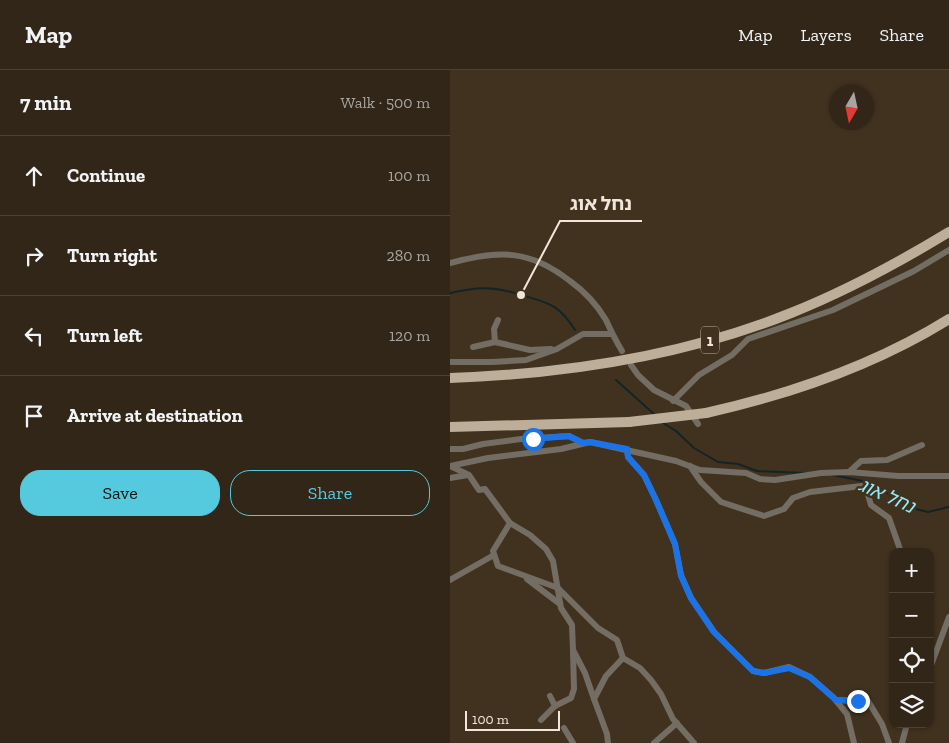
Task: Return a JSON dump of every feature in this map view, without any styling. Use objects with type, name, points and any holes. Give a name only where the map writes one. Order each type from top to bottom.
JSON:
[{"type":"highway","name":"1","points":[[450,378],[534,372],[588,365],[718,338],[790,314],[838,293],[893,266],[949,232]]},
{"type":"highway","points":[[450,427],[629,422],[706,413],[807,385],[904,345],[949,319]]},
{"type":"street","points":[[673,401],[699,375],[732,355],[748,339],[833,310],[914,271],[949,250]]},
{"type":"street","points":[[450,263],[492,255],[537,259],[584,292],[605,320],[622,351]]},
{"type":"street","points":[[495,342],[494,330],[498,320]]},
{"type":"street","points":[[450,362],[526,360],[557,349],[582,334],[612,334]]},
{"type":"street","points":[[473,346],[495,342],[530,350],[557,349]]},
{"type":"street","points":[[631,365],[638,375],[654,390],[686,406],[698,424]]},
{"type":"street","points":[[450,449],[463,449],[483,444],[521,439],[569,436],[583,443]]},
{"type":"street","points":[[450,466],[488,458],[562,449],[590,442],[627,449],[700,470],[746,472],[760,479],[775,480],[821,473],[849,472],[898,476],[949,476]]},
{"type":"street","points":[[849,472],[861,462],[887,460],[922,445]]},
{"type":"street","points":[[627,449],[628,457],[644,475],[675,544],[681,576],[691,598],[714,632],[753,671],[764,673],[789,668],[810,677],[836,700],[847,714],[854,743]]},
{"type":"street","points":[[450,466],[469,475],[479,490],[485,489],[510,523],[530,535],[546,550],[552,561],[560,604]]},
{"type":"street","points":[[690,466],[701,482],[721,502],[764,516],[784,509],[794,498],[810,492],[870,485],[868,495],[871,505],[888,518],[899,548]]},
{"type":"street","points":[[450,478],[469,475]]},
{"type":"street","points":[[510,523],[493,551],[498,566],[558,588],[598,628],[617,640],[623,658],[640,668],[651,680],[677,723],[694,743]]},
{"type":"street","points":[[450,580],[494,555]]},
{"type":"street","points":[[522,574],[560,604],[572,625],[574,689],[571,698],[555,706],[541,720]]},
{"type":"street","points":[[934,657],[949,617]]},
{"type":"street","points":[[573,650],[585,673],[607,734],[608,743]]},
{"type":"street","points":[[594,699],[606,676],[623,658]]},
{"type":"street","points":[[550,696],[555,706]]},
{"type":"street","points":[[836,700],[868,701],[882,724],[889,743]]},
{"type":"street","points":[[654,743],[677,723]]},
{"type":"street","points":[[564,728],[573,743]]},
{"type":"street","points":[[902,743],[906,728]]},
{"type":"waterway","name":"נחל אוג","points":[[450,293],[492,289],[509,291],[537,299],[557,309],[575,330]]},
{"type":"waterway","name":"נחל אוג","points":[[616,380],[654,414]]},
{"type":"waterway","name":"נחל אוג","points":[[663,423],[676,431],[694,448],[718,462],[738,464],[757,471],[806,473]]},
{"type":"waterway","name":"נחל אוג","points":[[833,475],[868,482]]},
{"type":"waterway","name":"נחל אוג","points":[[872,484],[912,508],[928,512],[949,507]]},
{"type":"place","name":"נחל אוג","points":[[521,295]]},
{"type":"route","points":[[533,439],[569,436],[583,443],[590,442],[627,449],[628,457],[644,475],[675,544],[681,576],[691,598],[714,632],[753,671],[764,673],[789,668],[810,677],[836,700],[858,701]]}]
